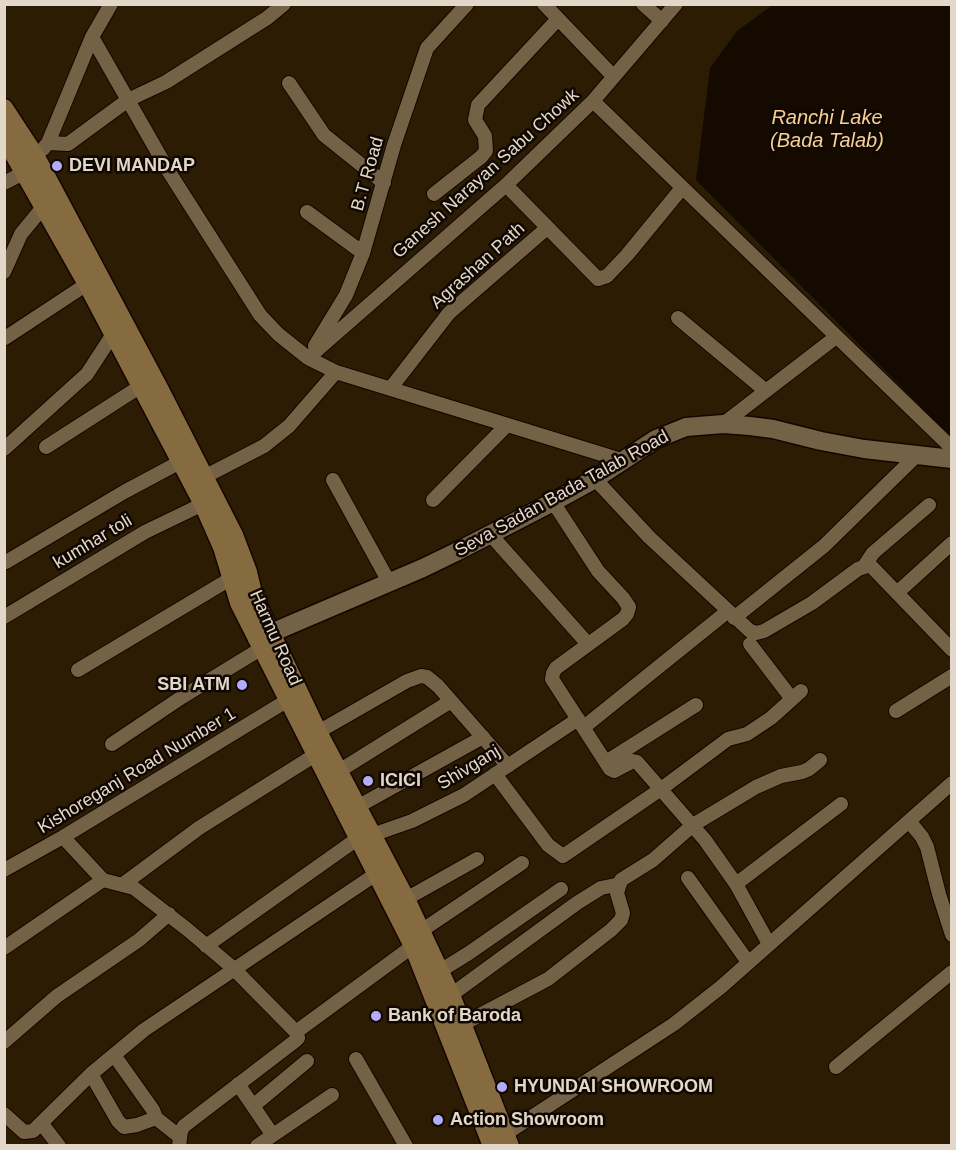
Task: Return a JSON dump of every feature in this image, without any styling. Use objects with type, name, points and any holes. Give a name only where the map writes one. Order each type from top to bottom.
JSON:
[{"type":"main road","name":"Harmu Road","points":[[4,108],[31,165],[159,388],[234,535],[248,572],[264,639],[288,700],[315,755],[405,899],[417,938],[498,1143]]},
{"type":"main road","name":"Harmu Road","points":[[4,137],[31,165],[44,207],[203,504],[222,547],[239,603],[264,639],[339,771],[357,807],[376,874],[440,971],[464,1024],[498,1143]]},
{"type":"street","points":[[4,183],[31,165],[48,143],[92,37],[111,4]]},
{"type":"street","points":[[48,143],[68,144],[128,100],[166,82],[267,18],[284,4]]},
{"type":"street","name":"B.T Road","points":[[308,358],[346,295],[363,253],[394,145],[427,48],[467,4]]},
{"type":"street","points":[[543,4],[613,76]]},
{"type":"street","points":[[643,4],[662,21]]},
{"type":"street","name":"Ganesh Narayan Sabu Chowk","points":[[308,358],[506,185],[593,102],[676,4]]},
{"type":"street","points":[[434,194],[486,151],[485,136],[475,120],[478,105],[558,20]]},
{"type":"street","points":[[92,37],[169,172],[260,315],[278,334],[308,358],[336,372],[621,460]]},
{"type":"street","points":[[289,83],[324,135],[384,183]]},
{"type":"street","points":[[593,102],[951,448]]},
{"type":"street","points":[[506,185],[598,279],[607,276],[627,255],[682,188]]},
{"type":"street","points":[[4,272],[21,234],[44,207]]},
{"type":"street","points":[[307,212],[363,253]]},
{"type":"street","name":"Agrashan Path","points":[[390,389],[449,313],[547,228]]},
{"type":"street","points":[[5,338],[87,284]]},
{"type":"street","points":[[678,318],[766,391]]},
{"type":"street","points":[[4,449],[87,374],[113,334]]},
{"type":"street","points":[[723,423],[836,337]]},
{"type":"street","points":[[204,477],[264,446],[289,426],[336,372]]},
{"type":"street","points":[[46,447],[141,386]]},
{"type":"street","name":"Seva Sadan Bada Talab Road","points":[[264,639],[423,568],[553,502],[656,439],[686,427],[723,423],[773,429],[820,441],[951,459]]},
{"type":"street","points":[[433,500],[507,425]]},
{"type":"street","name":"Shivganj","points":[[206,946],[365,837],[412,821],[464,795],[581,723],[824,546],[916,455]]},
{"type":"street","points":[[4,561],[6,562],[124,492],[180,462]]},
{"type":"street","points":[[594,478],[649,537],[731,615],[750,631],[756,633],[764,631],[812,603],[865,565],[873,553],[929,505]]},
{"type":"street","points":[[333,480],[389,582]]},
{"type":"street","points":[[553,502],[598,571],[629,607],[623,619],[563,662],[553,673],[552,679],[614,771],[633,761],[637,762],[693,825],[736,884],[770,944]]},
{"type":"street","name":"kumhar toli","points":[[4,617],[145,532],[203,504]]},
{"type":"street","points":[[490,534],[588,644]]},
{"type":"street","points":[[898,592],[951,543]]},
{"type":"street","points":[[865,565],[870,565],[876,570],[951,650]]},
{"type":"street","points":[[78,670],[230,579]]},
{"type":"street","points":[[112,744],[264,639]]},
{"type":"street","points":[[495,774],[548,845],[563,856],[661,789],[728,739],[747,734],[797,695],[750,644]]},
{"type":"street","points":[[318,732],[407,681],[421,676],[427,677],[438,686],[508,766]]},
{"type":"street","points":[[896,711],[951,676]]},
{"type":"street","name":"Kishoreganj Road Number 1","points":[[4,870],[63,837],[288,700]]},
{"type":"street","points":[[339,771],[451,701]]},
{"type":"street","points":[[606,762],[696,705]]},
{"type":"street","points":[[357,807],[483,737]]},
{"type":"street","points":[[122,885],[199,828],[315,755]]},
{"type":"street","points":[[464,1024],[548,979],[611,930],[621,920],[623,913],[617,893],[627,875],[653,860],[693,825],[756,787],[781,776],[809,769],[820,760]]},
{"type":"street","points":[[498,1143],[674,1024],[770,944],[951,783]]},
{"type":"street","points":[[736,884],[841,804]]},
{"type":"street","points":[[909,821],[927,847],[951,932]]},
{"type":"street","points":[[63,837],[103,880],[134,888],[233,968],[296,1032],[298,1038],[184,1126],[180,1141],[156,1118],[153,1110],[114,1055]]},
{"type":"street","points":[[405,899],[477,859]]},
{"type":"street","points":[[296,1032],[417,938],[522,863]]},
{"type":"street","points":[[4,1114],[24,1132],[33,1131],[91,1074],[144,1030],[376,874]]},
{"type":"street","points":[[688,878],[748,962]]},
{"type":"street","points":[[4,948],[103,880]]},
{"type":"street","points":[[451,995],[577,903],[601,888],[620,884]]},
{"type":"street","points":[[440,971],[561,890]]},
{"type":"street","points":[[4,1042],[57,996],[139,940],[169,914]]},
{"type":"street","points":[[836,1067],[943,981],[951,972]]},
{"type":"street","points":[[356,1059],[406,1146]]},
{"type":"street","points":[[253,1106],[307,1061]]},
{"type":"street","points":[[91,1074],[118,1121],[124,1126],[130,1127],[156,1118]]},
{"type":"street","points":[[238,1084],[272,1134]]},
{"type":"street","points":[[257,1146],[332,1095]]},
{"type":"street","points":[[42,1124],[59,1146]]},
{"type":"water","name":"Ranchi Lake (Bada Talab)","points":[[774,4],[951,5],[951,437],[696,180],[710,68],[737,31]]},
{"type":"place","name":"DEVI MANDAP","points":[[57,166]]},
{"type":"place","name":"SBI ATM","points":[[242,685]]},
{"type":"place","name":"ICICI","points":[[368,781]]},
{"type":"place","name":"Bank of Baroda","points":[[376,1016]]},
{"type":"place","name":"HYUNDAI SHOWROOM","points":[[502,1087]]},
{"type":"place","name":"Action Showroom","points":[[438,1120]]}]
